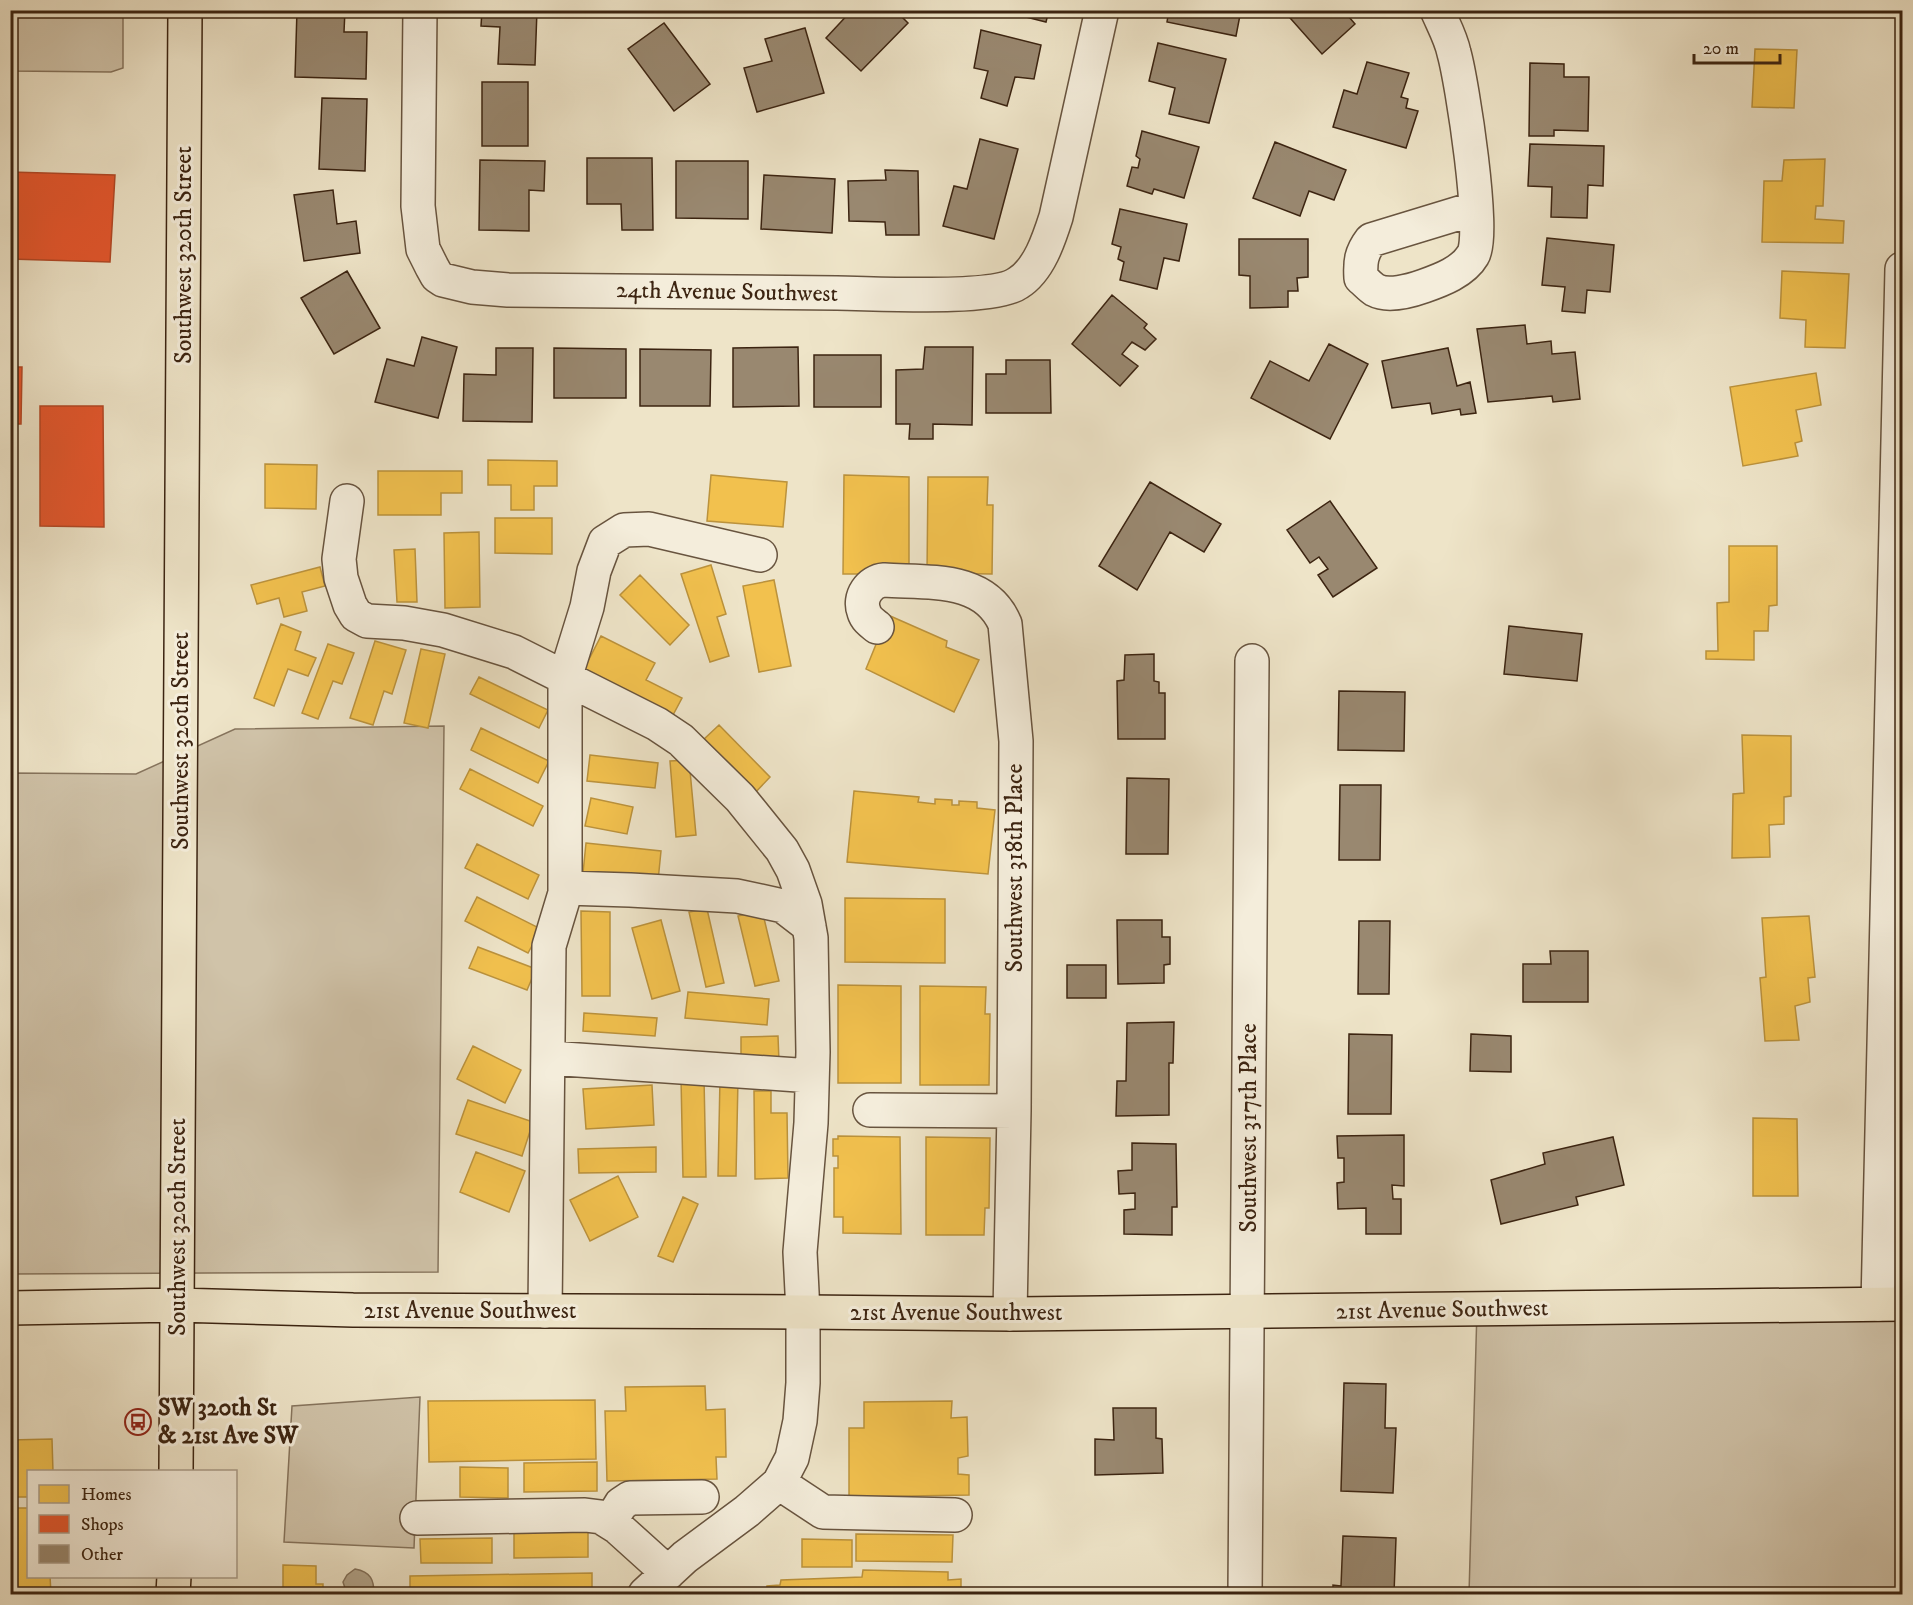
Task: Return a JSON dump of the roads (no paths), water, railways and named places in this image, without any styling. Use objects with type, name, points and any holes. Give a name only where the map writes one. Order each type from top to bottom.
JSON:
[{"type":"main road","name":"Southwest 320th Street","points":[[176,1470],[185,10]]},
{"type":"main road","name":"21st Avenue Southwest","points":[[10,1308],[177,1305],[353,1310],[1010,1314],[1890,1304]]},
{"type":"main road","points":[[173,1594],[174,1578]]},
{"type":"street","name":"24th Avenue Southwest","points":[[420,10],[418,206],[423,249],[437,276],[472,287],[933,294],[991,291],[1018,284],[1044,249],[1056,217],[1102,10]]},
{"type":"street","points":[[1437,10],[1454,50],[1462,88],[1476,208]]},
{"type":"street","points":[[1890,1304],[1902,268]]},
{"type":"street","points":[[347,501],[339,559],[340,578],[356,615],[366,621],[404,623],[443,630],[514,652],[622,705],[681,740],[732,790],[782,850],[793,870],[805,904],[809,926],[813,981],[808,1170],[800,1252],[803,1383],[800,1421],[792,1458],[779,1483],[747,1511],[685,1557],[657,1584],[610,1522],[601,1517],[585,1515],[417,1518]]},
{"type":"street","points":[[545,1311],[549,946],[565,888],[565,678],[594,571],[605,542],[624,530],[649,529],[760,555]]},
{"type":"street","name":"Southwest 318th Place","points":[[877,627],[863,612],[863,599],[869,587],[876,581],[884,580],[959,585],[970,589],[993,604],[1005,624],[1016,741],[1014,1111],[1010,1314]]},
{"type":"street","name":"Southwest 317th Place","points":[[1245,1594],[1252,661]]},
{"type":"street","points":[[565,888],[737,896],[783,906],[809,926]]},
{"type":"street","points":[[549,1058],[812,1076]]},
{"type":"street","points":[[870,1110],[1014,1111]]},
{"type":"street","points":[[779,1483],[823,1512],[955,1515]]},
{"type":"street","points":[[610,1522],[621,1504],[630,1498],[702,1497]]},
{"type":"place","name":"SW 320th St & 21st Ave SW","points":[[138,1422]]}]
